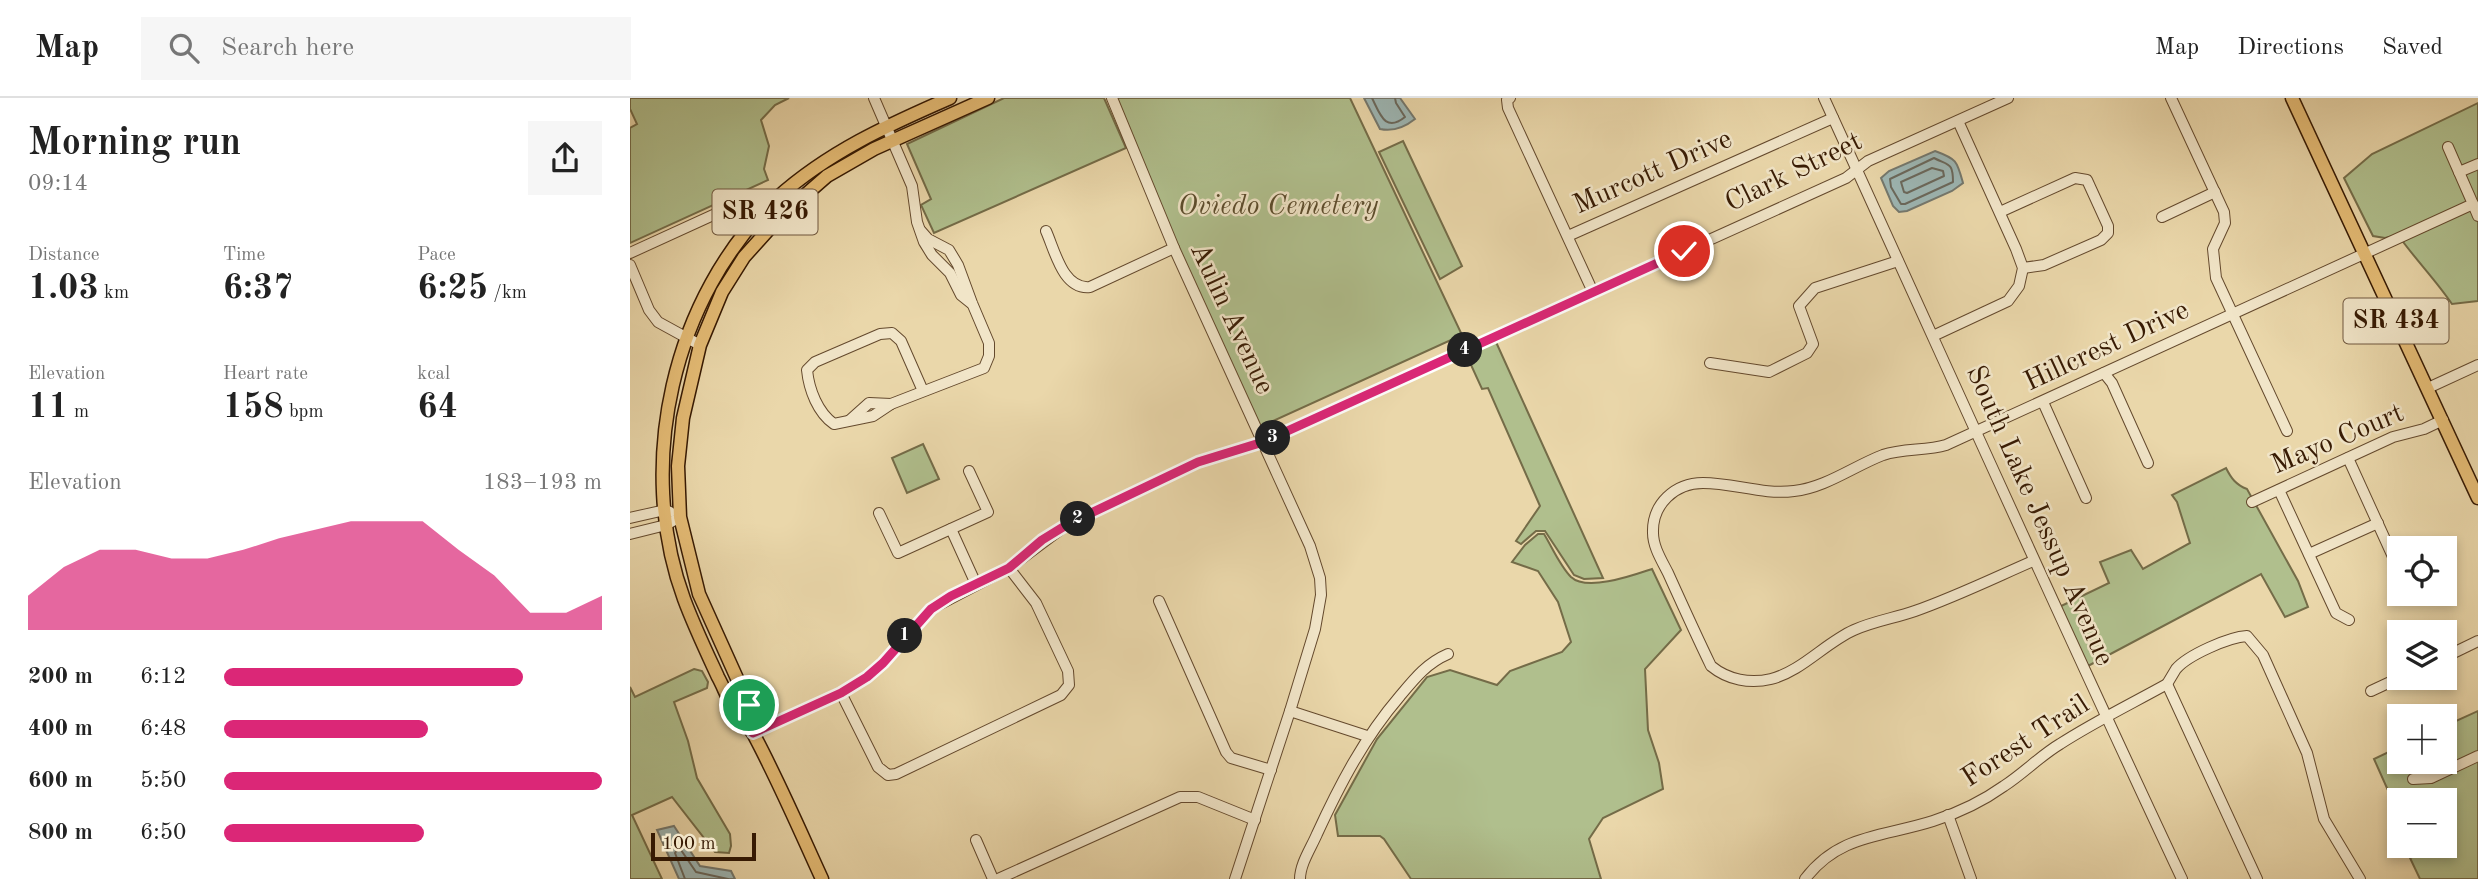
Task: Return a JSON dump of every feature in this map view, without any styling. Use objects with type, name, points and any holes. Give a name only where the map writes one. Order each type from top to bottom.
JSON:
[{"type":"main road","name":"SR 426","points":[[822,879],[753,733],[734,710],[692,619],[677,579],[664,510],[664,439],[672,392],[687,339],[712,280],[740,238],[776,200],[839,152],[887,125],[950,98]]},
{"type":"main road","name":"SR 426","points":[[753,733],[749,705],[699,594],[680,517],[678,466],[682,418],[699,345],[722,292],[744,257],[780,217],[827,176],[893,140],[988,98]]},
{"type":"main road","name":"SR 434","points":[[2292,98],[2477,491]]},
{"type":"street","points":[[874,98],[912,186],[928,251],[943,265],[961,295],[972,303]]},
{"type":"street","name":"Aulin Avenue","points":[[1112,98],[1174,248],[1310,546],[1320,578],[1321,594],[1315,629],[1235,879]]},
{"type":"street","name":"South Lake Jessup Avenue","points":[[1824,98],[2033,561],[2182,879]]},
{"type":"street","name":"Clark Street","points":[[753,733],[841,693],[867,677],[931,609],[1009,568],[1042,540],[1068,524],[1198,462],[1263,442],[1844,179],[1868,161],[2008,98]]},
{"type":"street","points":[[2171,98],[2224,212],[2225,223],[2213,249],[2213,265],[2232,314],[2287,431]]},
{"type":"street","points":[[1509,99],[1508,108],[1593,292]]},
{"type":"street","name":"Murcott Drive","points":[[1568,236],[1833,118]]},
{"type":"street","points":[[1933,336],[2008,301],[2019,286],[2023,268],[1958,121]]},
{"type":"street","points":[[2448,147],[2478,216]]},
{"type":"street","points":[[2459,172],[2478,164]]},
{"type":"street","points":[[2000,212],[2082,177],[2087,180],[2108,226],[2108,233],[2101,240],[2044,265],[2023,268]]},
{"type":"street","points":[[2162,217],[2215,192]]},
{"type":"street","points":[[630,253],[746,201]]},
{"type":"street","name":"Hillcrest Drive","points":[[2033,561],[1912,612],[1875,621],[1851,631],[1793,670],[1772,679],[1736,680],[1711,666],[1659,554],[1653,533],[1661,504],[1672,491],[1686,485],[1704,483],[1777,492],[1796,491],[1811,488],[1885,454],[1933,449],[1977,433],[2473,204]]},
{"type":"street","points":[[921,231],[928,239],[937,242],[953,255],[989,342],[989,356],[984,368],[891,404],[873,416],[834,424],[824,418],[808,382],[807,370],[815,362],[880,334],[892,333],[901,341],[923,391]]},
{"type":"street","points":[[1046,231],[1067,279],[1083,288],[1174,248]]},
{"type":"street","points":[[928,251],[937,242]]},
{"type":"street","points":[[943,265],[953,255]]},
{"type":"street","points":[[1710,363],[1769,372],[1807,353],[1813,344],[1799,306],[1815,288],[1898,261]]},
{"type":"street","points":[[630,265],[649,310],[658,322],[699,345]]},
{"type":"street","points":[[2428,388],[2478,365]]},
{"type":"street","points":[[2104,373],[2112,383],[2148,463]]},
{"type":"street","points":[[2043,402],[2086,498]]},
{"type":"street","name":"Mayo Court","points":[[2252,502],[2393,437],[2445,425]]},
{"type":"street","points":[[2348,458],[2387,543]]},
{"type":"street","points":[[880,513],[898,553],[988,512],[970,471]]},
{"type":"street","points":[[2278,489],[2336,613],[2349,620]]},
{"type":"street","points":[[630,519],[664,510],[680,517]]},
{"type":"street","points":[[630,534],[666,525],[680,517]]},
{"type":"street","points":[[2309,554],[2378,523]]},
{"type":"street","points":[[951,529],[976,584]]},
{"type":"street","points":[[841,693],[878,767],[888,775],[896,774],[1066,691],[1069,685],[1068,671],[1036,603],[1009,568]]},
{"type":"street","points":[[1159,601],[1226,752],[1231,758],[1271,770]]},
{"type":"street","name":"Forest Trail","points":[[1805,879],[1832,852],[1850,843],[1948,816],[2005,786],[2058,745],[2167,684],[2176,669],[2203,652],[2247,635],[2263,655],[2307,754],[2324,819],[2360,879]]},
{"type":"street","points":[[2457,651],[2478,641]]},
{"type":"street","points":[[1300,879],[1308,854],[1339,786],[1367,736],[1417,676],[1432,661],[1448,654]]},
{"type":"street","points":[[2167,684],[2257,879]]},
{"type":"street","points":[[2371,691],[2387,684]]},
{"type":"street","points":[[1290,712],[1367,736]]},
{"type":"street","points":[[2413,779],[2431,778],[2478,756]]},
{"type":"street","points":[[976,840],[996,879],[1180,797],[1198,797],[1255,820]]},
{"type":"street","points":[[1948,816],[1971,879]]},
{"type":"green space","points":[[630,98],[789,98],[775,105],[761,120],[769,146],[764,169],[768,180],[630,243],[630,128],[637,124],[630,109]]},
{"type":"green space","points":[[1004,98],[1104,98],[1126,148],[934,233],[921,205],[931,199],[907,144]]},
{"type":"green space","name":"Oviedo Cemetery","points":[[1115,98],[1350,98],[1462,335],[1260,427],[1176,243]]},
{"type":"green space","points":[[2478,103],[2478,301],[2452,304],[2398,235],[2385,238],[2373,236],[2344,178],[2372,154]]},
{"type":"green space","points":[[1403,141],[1462,266],[1440,279],[1379,152]]},
{"type":"green space","points":[[1496,342],[1603,578],[1584,579],[1574,575],[1545,531],[1536,531],[1521,544],[1516,541],[1540,506],[1488,388],[1482,389],[1466,354]]},
{"type":"green space","points":[[923,444],[939,479],[907,493],[892,458]]},
{"type":"green space","points":[[2226,468],[2234,481],[2247,489],[2298,581],[2308,607],[2285,617],[2261,574],[2086,667],[2059,607],[2109,583],[2100,562],[2131,550],[2143,569],[2190,543],[2177,502],[2172,495]]},
{"type":"green space","points":[[1538,534],[1544,534],[1563,567],[1578,581],[1599,583],[1652,569],[1681,630],[1645,669],[1648,730],[1659,763],[1663,789],[1603,818],[1589,839],[1601,879],[1411,879],[1380,836],[1338,836],[1335,815],[1377,739],[1427,677],[1450,670],[1497,685],[1510,671],[1562,652],[1571,642],[1558,602],[1538,571],[1512,562]]},
{"type":"green space","points":[[694,669],[702,671],[708,682],[707,688],[674,702],[688,741],[697,778],[730,834],[729,853],[715,852],[672,797],[632,815],[662,879],[630,879],[630,687],[635,697]]},
{"type":"green space","points":[[2478,711],[2478,879],[2420,879],[2410,858],[2457,858],[2457,788],[2387,788],[2374,759],[2387,753],[2387,774],[2457,774],[2457,721]]},
{"type":"water","points":[[1364,98],[1400,98],[1415,119],[1399,128],[1380,129]]},
{"type":"water","points":[[1935,151],[1955,162],[1963,183],[1952,191],[1899,212],[1893,206],[1881,178],[1889,171]]},
{"type":"water","points":[[674,826],[700,866],[731,871],[735,879],[679,879],[657,830]]},
{"type":"route","points":[[749,705],[753,733],[841,693],[883,663],[931,609],[951,596],[998,575],[1042,540],[1068,524],[1198,462],[1263,442],[1684,251]]}]
